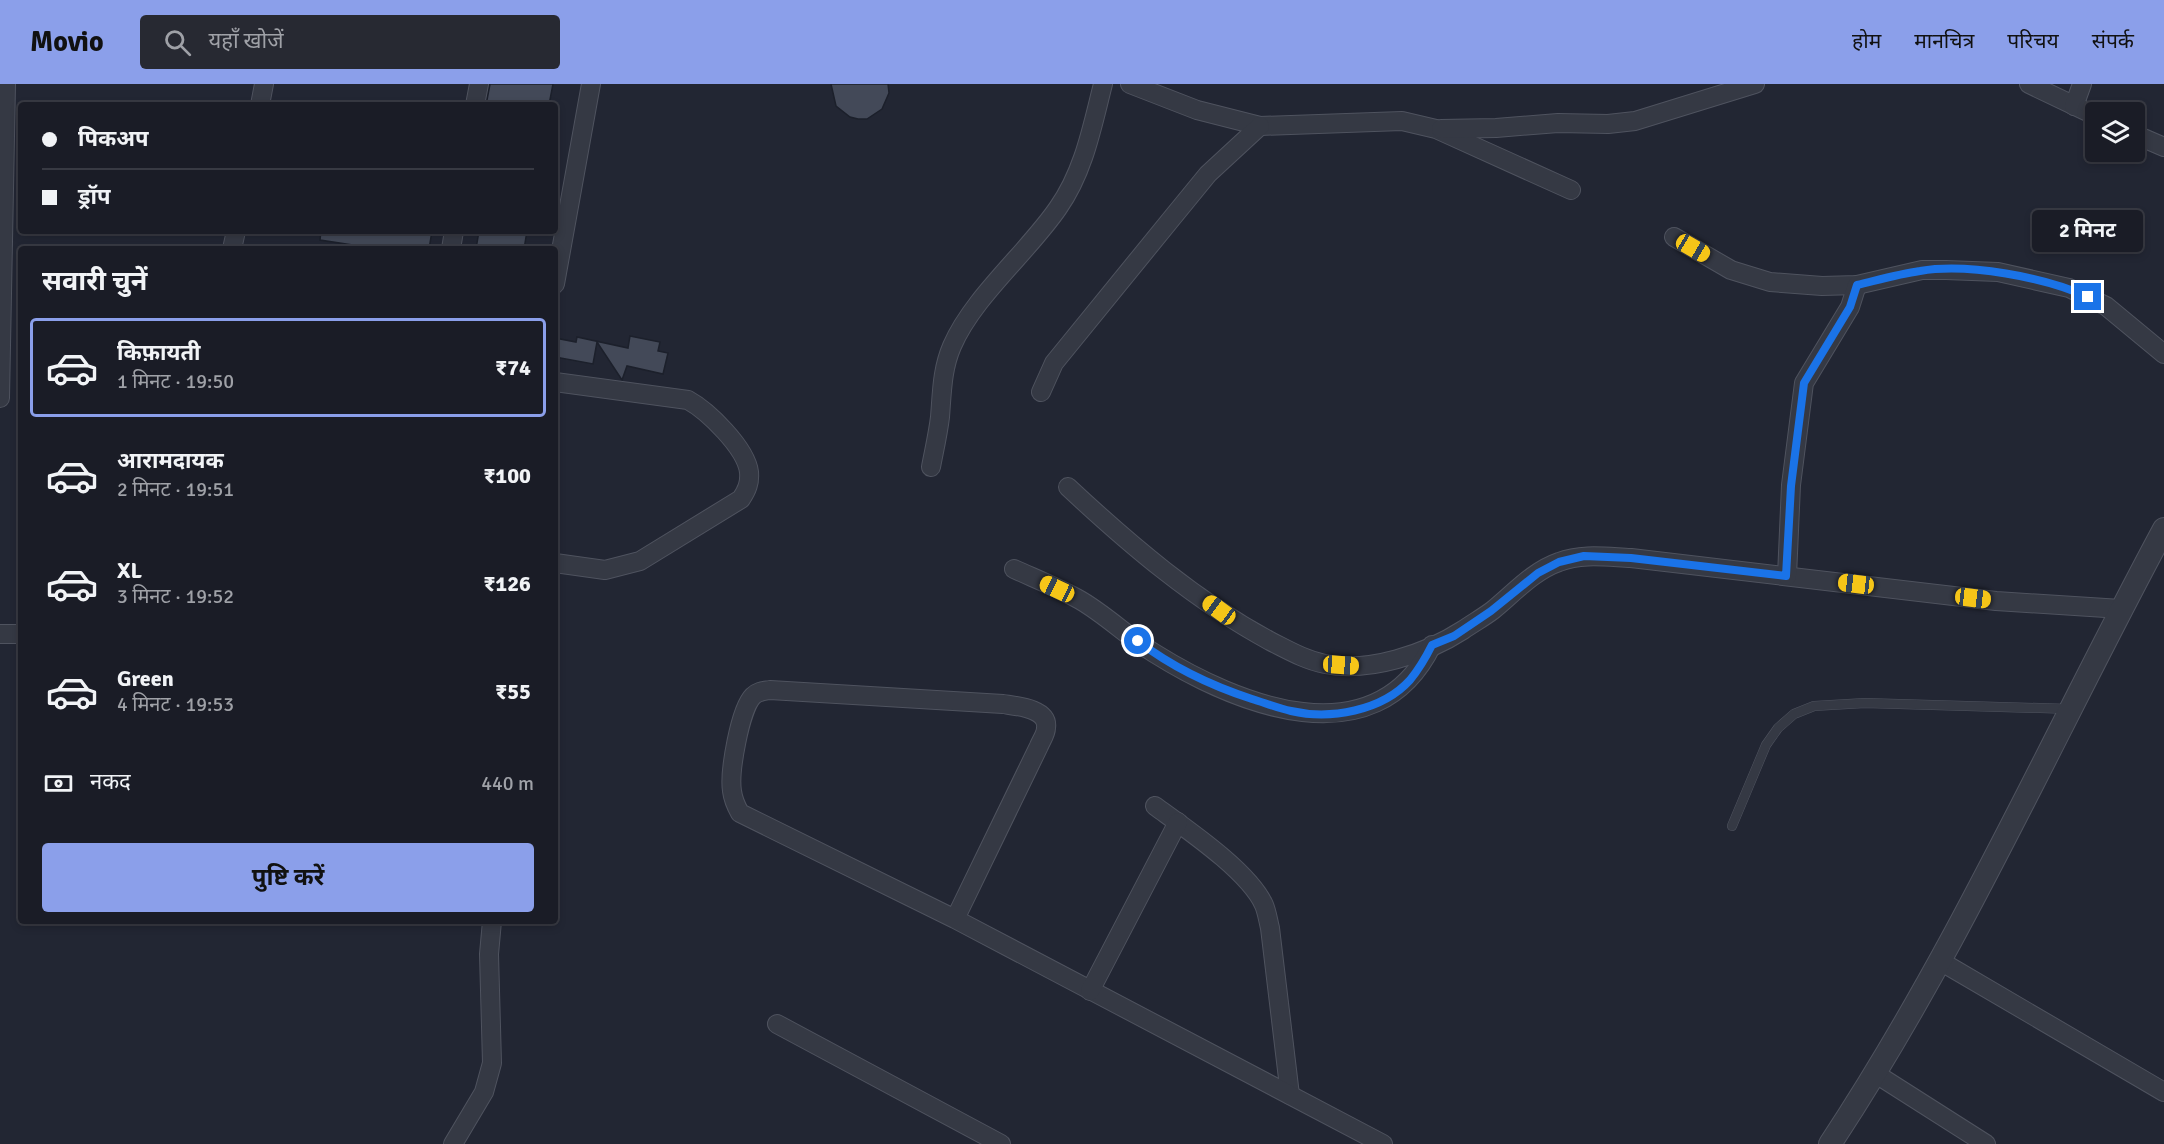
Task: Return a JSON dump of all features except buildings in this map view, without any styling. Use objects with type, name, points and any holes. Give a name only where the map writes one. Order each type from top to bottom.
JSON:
[{"type":"street","points":[[0,398],[3,118],[6,84]]},
{"type":"street","points":[[261,102],[264,84]]},
{"type":"street","points":[[476,102],[479,84]]},
{"type":"street","points":[[558,267],[591,84]]},
{"type":"street","points":[[931,467],[940,420],[943,376],[952,345],[968,318],[1058,208],[1077,176],[1086,151],[1103,84]]},
{"type":"street","points":[[1130,84],[1197,110],[1260,126],[1322,125],[1377,120],[1402,121],[1436,129],[1571,190]]},
{"type":"street","points":[[1436,129],[1496,128],[1558,123],[1608,124],[1635,121],[1755,84]]},
{"type":"street","points":[[2029,84],[2085,111]]},
{"type":"street","points":[[2074,106],[2082,84]]},
{"type":"street","points":[[1041,392],[1054,363],[1172,218],[1209,174],[1260,126]]},
{"type":"street","points":[[2145,139],[2164,147]]},
{"type":"street","points":[[1674,237],[1731,270],[1770,282],[1822,286],[1857,285],[1922,270],[2008,274],[2069,288],[2106,306],[2164,354]]},
{"type":"street","points":[[1786,576],[1791,486],[1804,383],[1850,307],[1857,285]]},
{"type":"street","points":[[558,382],[688,400],[699,406],[717,422],[742,455],[749,469],[749,482],[741,499],[640,561],[605,570],[558,563]]},
{"type":"street","points":[[1068,487],[1127,542],[1237,623],[1301,657],[1326,664],[1357,667],[1387,664],[1454,636],[1491,611],[1538,573],[1559,562],[1584,556],[1631,558],[1996,601],[2121,609]]},
{"type":"street","points":[[1830,1144],[1876,1074],[1983,884],[2121,609],[2164,529]]},
{"type":"street","points":[[1014,569],[1079,599],[1153,652],[1222,689],[1292,712],[1330,715],[1354,711],[1388,697],[1409,681],[1432,645]]},
{"type":"street","points":[[0,634],[18,634]]},
{"type":"street","points":[[955,919],[1039,746],[1046,728],[1046,720],[1024,707],[1003,704],[770,690],[758,692],[751,697],[745,709],[733,762],[731,789],[740,813],[955,919],[1383,1144]]},
{"type":"street","points":[[1155,806],[1200,838],[1249,884],[1264,905],[1270,928],[1290,1095]]},
{"type":"street","points":[[1090,991],[1178,822]]},
{"type":"street","points":[[453,1144],[484,1092],[492,1063],[489,954],[492,924]]},
{"type":"street","points":[[1940,961],[2164,1092]]},
{"type":"street","points":[[777,1024],[1001,1144]]},
{"type":"street","points":[[1876,1074],[1986,1144]]},
{"type":"lane","points":[[1732,826],[1766,745],[1778,728],[1794,714],[1814,706],[1865,703],[2071,710]]},
{"type":"route","points":[[1138,641],[1153,652],[1222,689],[1292,712],[1330,715],[1354,711],[1388,697],[1409,681],[1432,645],[1454,636],[1491,611],[1538,573],[1559,562],[1584,556],[1631,558],[1786,576],[1791,486],[1804,383],[1850,307],[1857,285],[1922,270],[1998,272],[2069,288],[2088,297]]}]
